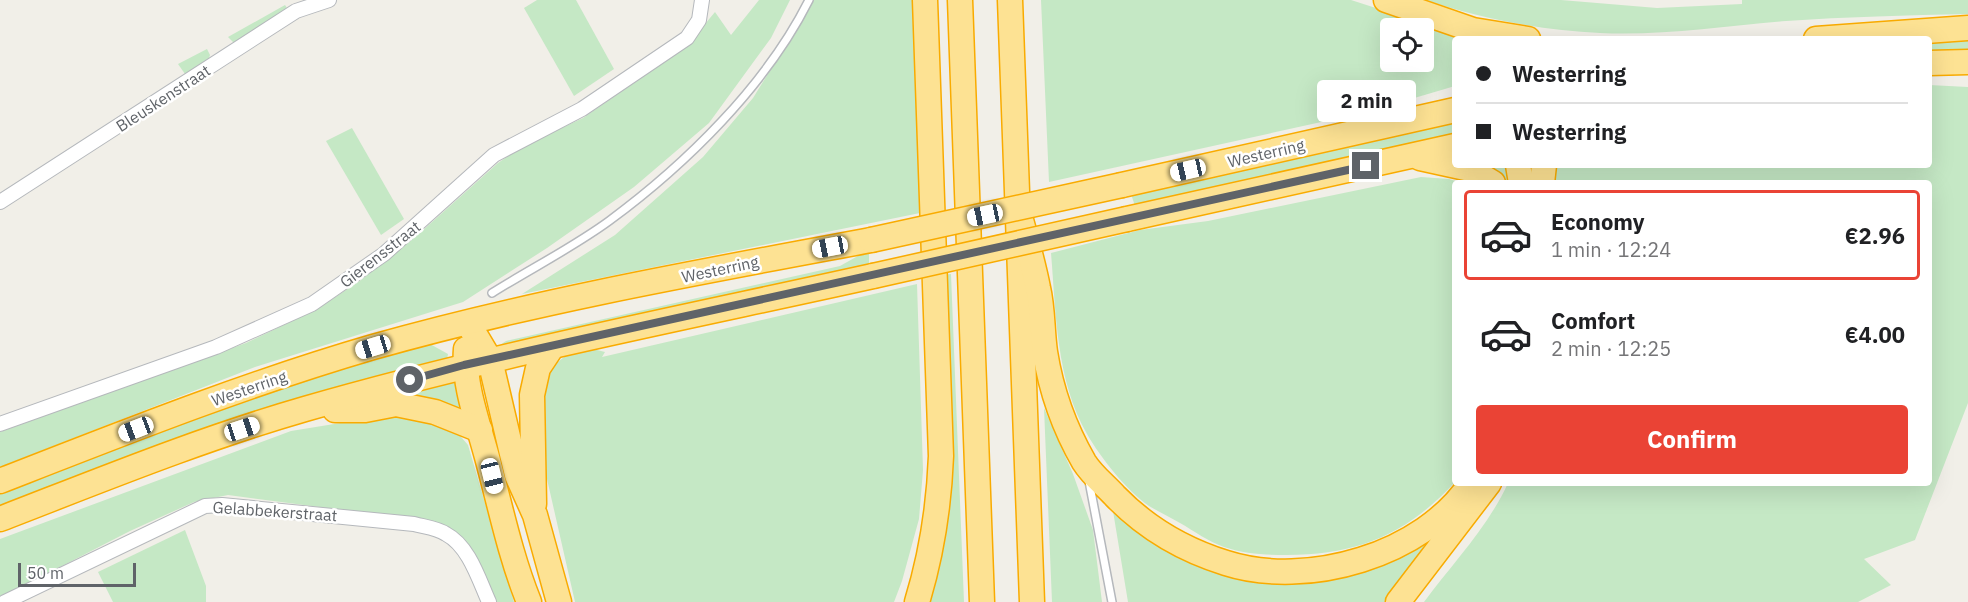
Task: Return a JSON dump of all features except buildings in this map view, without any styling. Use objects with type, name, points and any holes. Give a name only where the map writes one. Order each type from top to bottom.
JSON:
[{"type":"highway","points":[[917,602],[929,562],[939,513],[941,456],[925,0]]},
{"type":"highway","points":[[960,0],[982,602]]},
{"type":"highway","points":[[1010,0],[1032,602]]},
{"type":"highway","points":[[1386,0],[1473,30],[1509,36]]},
{"type":"highway","points":[[1857,36],[1968,28]]},
{"type":"highway","points":[[1932,63],[1968,62]]},
{"type":"highway","name":"Westerring","points":[[0,481],[267,380],[373,347],[468,323],[728,267],[872,240],[1452,111]]},
{"type":"highway","name":"Westerring","points":[[0,519],[221,436],[303,410],[464,365],[1452,147]]},
{"type":"highway","points":[[1411,156],[1452,165]]},
{"type":"highway","points":[[1465,168],[1488,180]]},
{"type":"highway","points":[[1018,209],[1039,290],[1045,353],[1058,407],[1085,464],[1132,512],[1166,537],[1228,564],[1289,571],[1318,569],[1376,555],[1416,535],[1445,512],[1468,486]]},
{"type":"highway","points":[[468,323],[490,360],[518,475],[534,515],[560,602]]},
{"type":"highway","points":[[468,323],[464,365],[512,552],[529,602]]},
{"type":"highway","points":[[534,515],[532,395],[538,368],[552,347]]},
{"type":"highway","points":[[303,410],[365,410],[396,404],[435,412],[480,430]]},
{"type":"highway","points":[[1398,602],[1487,486]]},
{"type":"street","name":"Bleuskenstraat","points":[[0,202],[296,11],[328,0]]},
{"type":"street","name":"Gierensstraat","points":[[0,424],[216,347],[312,304],[384,254],[494,155],[582,110],[687,38],[699,20],[702,0]]},
{"type":"street","name":"Gelabbekerstraat","points":[[5,602],[205,506],[414,524],[444,532],[456,540],[471,562],[489,602]]},
{"type":"lane","points":[[492,293],[606,223],[654,187],[724,118],[768,65],[809,0]]},
{"type":"lane","points":[[1085,464],[1112,602]]},
{"type":"green space","points":[[537,0],[576,0],[614,69],[574,96],[524,8]]},
{"type":"green space","points":[[759,0],[790,0],[771,38],[709,123],[634,187],[547,248],[463,302],[255,367],[0,467],[0,432],[246,343],[319,308],[361,280],[422,231],[498,163],[523,146],[583,118],[685,48],[715,12],[731,35]]},
{"type":"green space","points":[[814,0],[912,0],[920,213],[522,294],[615,235],[703,157],[753,98]]},
{"type":"green space","points":[[1041,0],[1351,0],[1407,18],[1380,18],[1380,72],[1434,72],[1434,27],[1463,36],[1452,36],[1452,87],[1367,112],[1049,182]]},
{"type":"green space","points":[[1426,0],[1561,0],[1657,8],[1742,4],[1742,0],[1968,0],[1968,14],[1831,18],[1623,34],[1556,29],[1512,22],[1468,13]]},
{"type":"green space","points":[[285,5],[287,8],[234,43],[228,37]]},
{"type":"green space","points":[[1968,39],[1968,52],[1932,55],[1932,40]]},
{"type":"green space","points":[[207,49],[209,58],[185,74],[178,64]]},
{"type":"green space","points":[[1932,85],[1968,87],[1968,403],[1915,540],[1864,559],[1891,585],[1858,602],[1424,602],[1480,530],[1506,486],[1932,486],[1932,180],[1551,180],[1550,172],[1554,168],[1932,168]]},
{"type":"green space","points":[[1452,122],[1452,136],[1135,206],[1131,194]]},
{"type":"green space","points":[[352,128],[404,219],[381,235],[326,141]]},
{"type":"green space","points":[[1474,168],[1512,168],[1514,180],[1496,180]]},
{"type":"green space","points":[[1421,177],[1452,180],[1452,485],[1437,500],[1399,528],[1359,546],[1313,554],[1263,554],[1224,547],[1141,500],[1123,483],[1087,434],[1077,413],[1063,369],[1056,322],[1051,253],[1140,230],[1208,221]]},
{"type":"green space","points":[[869,252],[869,266],[494,349],[506,341],[840,266]]},
{"type":"green space","points":[[951,274],[964,602],[926,602],[942,275]]},
{"type":"green space","points":[[917,284],[923,470],[919,519],[894,602],[575,602],[542,457],[544,383],[550,368],[568,354],[589,348],[605,352],[602,357]]},
{"type":"green space","points":[[430,344],[448,354],[447,360],[0,509],[0,493],[309,376]]},
{"type":"green space","points":[[454,380],[457,382],[463,414],[399,393]]},
{"type":"green space","points":[[1044,408],[1073,474],[1093,530],[1102,602],[1052,602]]},
{"type":"green space","points":[[402,413],[456,431],[468,445],[514,602],[496,602],[475,554],[460,537],[434,522],[228,495],[194,502],[130,531],[0,598],[0,539],[291,431]]},
{"type":"green space","points":[[1112,505],[1252,577],[1445,527],[1386,602],[1128,602]]},
{"type":"green space","points":[[185,530],[206,586],[206,602],[113,602],[98,572]]},
{"type":"route","points":[[410,380],[464,365],[1366,166]]}]
